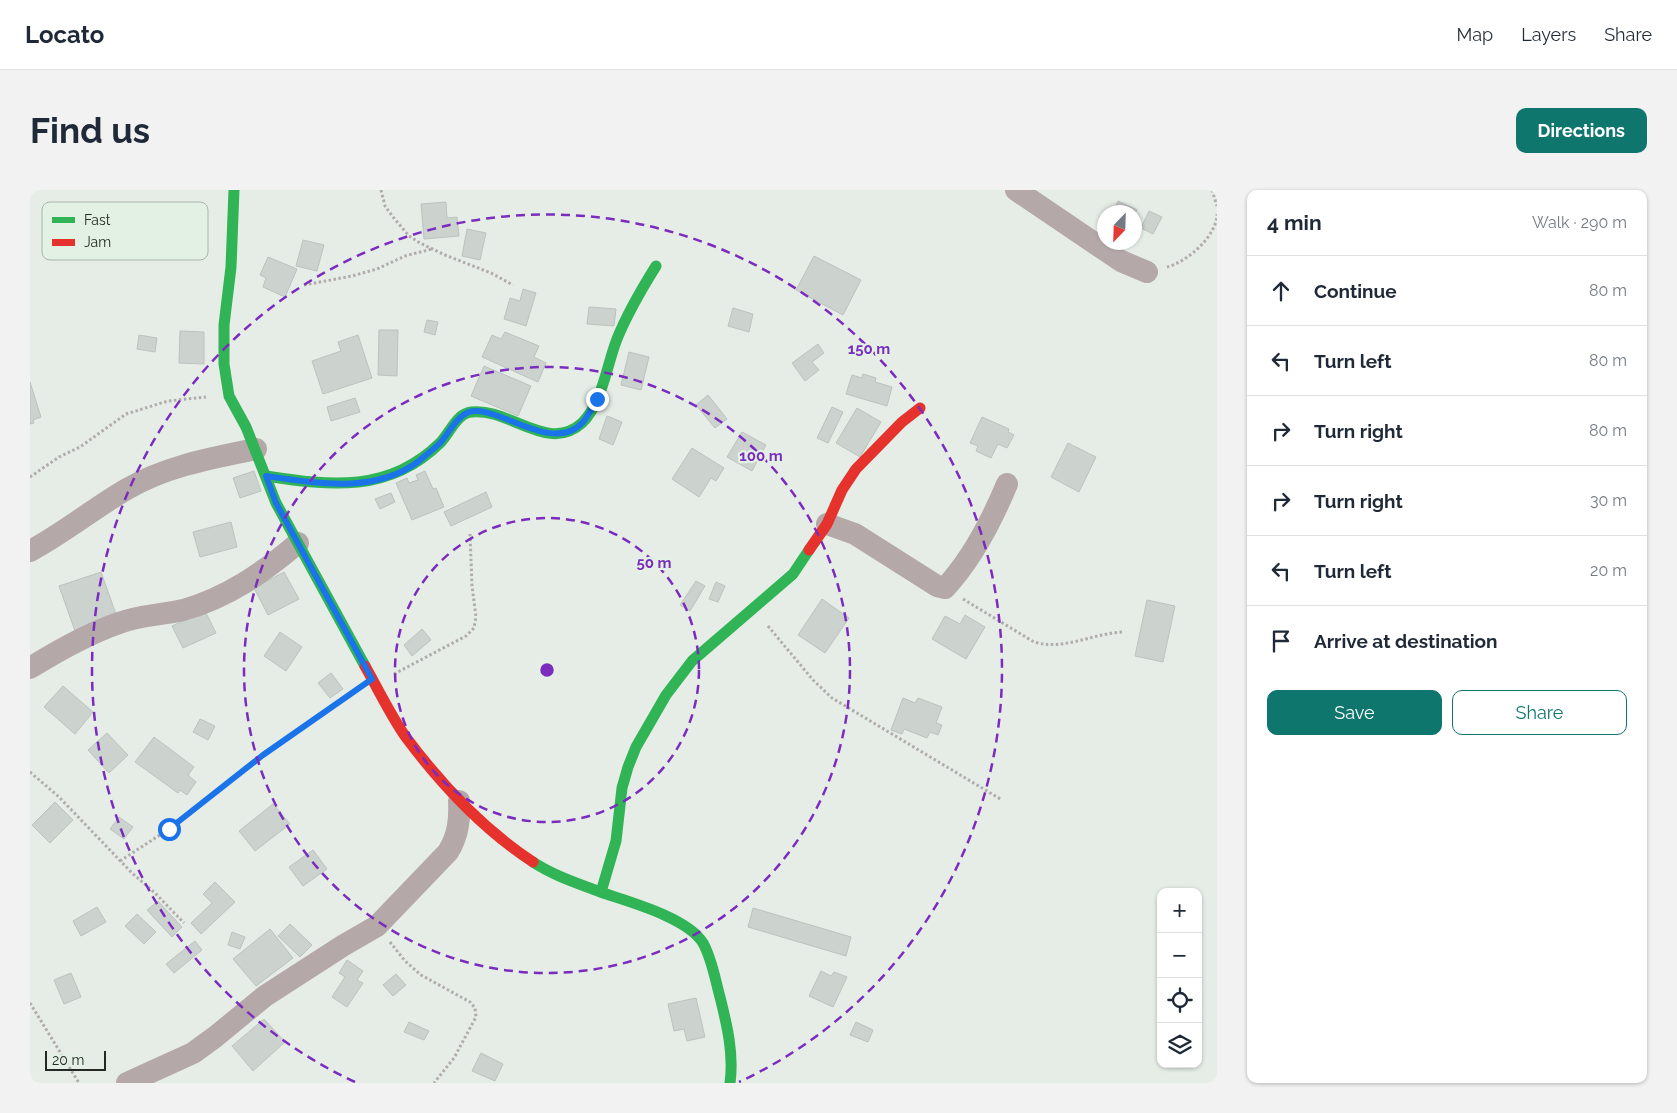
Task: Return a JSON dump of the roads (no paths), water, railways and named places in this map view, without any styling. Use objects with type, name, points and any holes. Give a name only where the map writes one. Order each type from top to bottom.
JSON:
[{"type":"street","points":[[234,190],[230,266],[224,325],[224,364],[229,396],[256,449],[276,503],[374,682],[405,734],[460,801],[508,846],[542,868],[650,909],[686,926],[702,941],[710,958],[728,1029],[732,1069],[730,1083]]},
{"type":"street","points":[[1016,190],[1121,261],[1147,272]]},
{"type":"street","points":[[266,476],[334,484],[371,482],[396,474],[418,463],[441,442],[458,420],[469,412],[486,411],[549,434],[568,433],[583,422],[597,399],[616,341],[635,299],[656,266]]},
{"type":"street","points":[[601,892],[616,841],[622,788],[626,774],[636,747],[666,695],[692,662],[754,610],[793,574],[827,524],[842,490],[856,469],[902,422],[920,408]]},
{"type":"street","points":[[30,551],[53,539],[95,509],[129,488],[157,475],[184,465],[256,449]]},
{"type":"street","points":[[827,524],[855,534],[937,586],[945,588],[962,567],[994,515],[1007,484]]},
{"type":"street","points":[[30,668],[64,647],[121,622],[184,610],[228,593],[251,580],[298,543]]},
{"type":"street","points":[[127,1083],[193,1053],[265,996],[377,926],[448,852],[457,832],[460,819],[460,801]]}]
